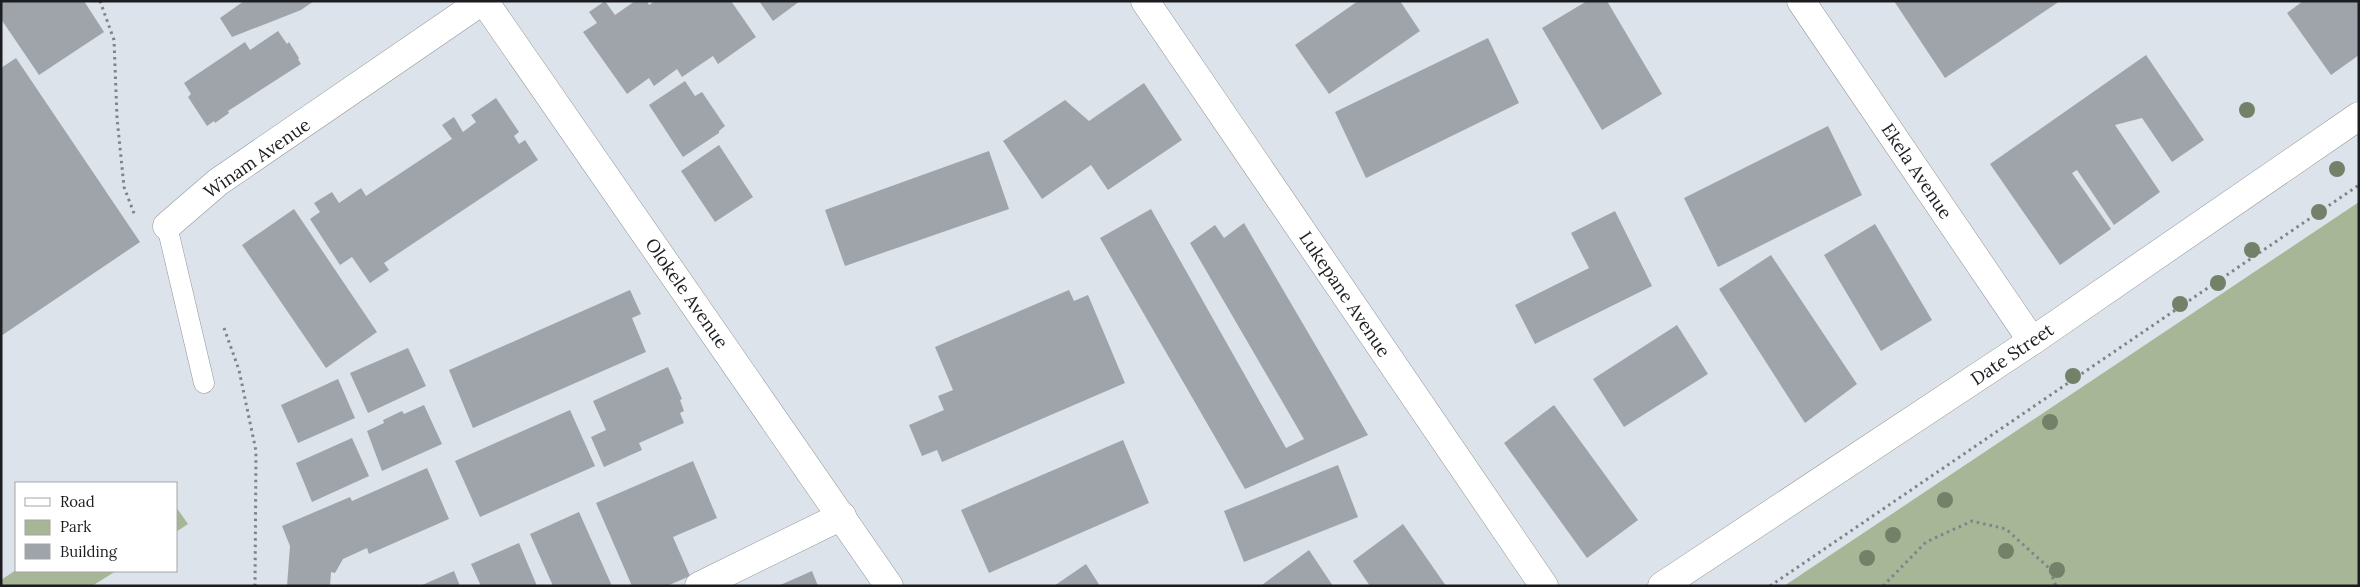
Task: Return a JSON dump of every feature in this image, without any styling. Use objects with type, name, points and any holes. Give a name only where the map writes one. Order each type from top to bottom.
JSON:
[{"type":"street","name":"Winam Avenue","points":[[167,226],[218,182],[483,1]]},
{"type":"street","name":"Olokele Avenue","points":[[483,1],[889,586]]},
{"type":"street","name":"Lukepane Avenue","points":[[1145,1],[1544,586]]},
{"type":"street","name":"Ekela Avenue","points":[[1801,1],[2032,341]]},
{"type":"street","name":"Date Street","points":[[1662,586],[2032,341],[2359,116]]},
{"type":"street","points":[[699,586],[842,516]]},
{"type":"lane","name":"Winam Avenue","points":[[167,226],[204,383]]},
{"type":"path","points":[[100,1],[114,40],[117,118],[124,187],[136,217],[157,245],[173,252]]},
{"type":"path","points":[[1770,586],[2359,185]]},
{"type":"path","points":[[223,324],[239,370],[256,451],[255,586]]},
{"type":"path","points":[[1883,586],[1926,542],[1972,521],[2006,529],[2049,568],[2056,586]]},
{"type":"green space","points":[[2359,202],[2359,586],[1784,586]]},
{"type":"green space","points":[[178,510],[188,524],[178,531]]},
{"type":"green space","points":[[15,571],[114,572],[92,586],[1,586],[1,580]]},
{"type":"building","points":[[1,1],[84,1],[104,32],[39,75],[1,19]]},
{"type":"building","points":[[244,1],[314,1],[301,10],[232,37],[220,18]]},
{"type":"building","points":[[605,1],[615,15],[635,1],[647,1],[649,5],[655,1],[731,1],[756,37],[718,64],[713,56],[682,77],[677,69],[654,86],[649,78],[627,94],[583,32],[597,23],[589,12]]},
{"type":"building","points":[[759,1],[800,1],[773,21]]},
{"type":"building","points":[[1358,1],[1400,1],[1420,31],[1329,94],[1295,45]]},
{"type":"building","points":[[1587,1],[1607,1],[1662,94],[1602,130],[1542,28]]},
{"type":"building","points":[[1894,1],[2060,1],[1945,78]]},
{"type":"building","points":[[2303,1],[2359,1],[2359,55],[2331,75],[2287,13]]},
{"type":"building","points":[[278,31],[287,44],[289,42],[301,64],[228,111],[229,113],[215,123],[214,121],[207,126],[188,97],[191,94],[184,83],[245,42],[250,50]]},
{"type":"building","points":[[1488,38],[1519,103],[1366,178],[1335,112]]},
{"type":"building","points":[[2146,55],[2204,140],[2172,162],[2142,118],[2115,125],[2160,192],[2114,225],[2077,170],[2072,173],[2111,229],[2060,265],[1990,164]]},
{"type":"building","points":[[16,58],[140,242],[1,336],[1,68]]},
{"type":"building","points":[[685,81],[695,96],[702,92],[725,126],[719,133],[683,157],[649,105]]},
{"type":"building","points":[[1144,83],[1182,140],[1108,190],[1091,165],[1042,199],[1003,141],[1065,100],[1089,121]]},
{"type":"building","points":[[496,98],[519,132],[514,136],[519,144],[525,140],[538,160],[384,263],[389,270],[370,283],[352,257],[340,265],[310,219],[320,212],[314,203],[332,192],[339,203],[361,188],[366,196],[452,139],[442,125],[454,117],[463,132],[476,122],[471,115]]},
{"type":"building","points":[[1828,126],[1862,195],[1718,267],[1684,198]]},
{"type":"building","points":[[719,145],[753,197],[715,222],[681,171]]},
{"type":"building","points":[[989,151],[1009,209],[845,266],[825,210]]},
{"type":"building","points":[[294,209],[377,332],[326,368],[242,245]]},
{"type":"building","points":[[1151,209],[1286,448],[1304,439],[1190,243],[1215,225],[1224,238],[1244,223],[1368,435],[1245,489],[1100,238]]},
{"type":"building","points":[[1615,211],[1652,286],[1535,344],[1515,305],[1589,268],[1571,233]]},
{"type":"building","points":[[1875,224],[1932,320],[1881,351],[1824,255]]},
{"type":"building","points":[[1771,255],[1857,384],[1805,423],[1719,289]]},
{"type":"building","points":[[630,290],[641,314],[632,318],[646,352],[473,428],[449,370]]},
{"type":"building","points":[[1069,290],[1074,301],[1088,295],[1125,383],[942,462],[937,450],[922,456],[909,425],[944,410],[938,396],[953,390],[935,347]]},
{"type":"building","points":[[1677,325],[1708,374],[1624,427],[1593,379]]},
{"type":"building","points":[[408,348],[426,386],[368,413],[350,373]]},
{"type":"building","points":[[668,367],[682,399],[680,400],[684,411],[680,413],[684,423],[639,443],[642,450],[604,467],[591,437],[606,430],[593,401]]},
{"type":"building","points":[[338,379],[355,418],[298,443],[281,405]]},
{"type":"building","points":[[424,405],[442,444],[382,471],[367,431],[384,423],[383,420],[402,411],[404,414]]},
{"type":"building","points":[[1554,405],[1638,520],[1587,558],[1504,443]]},
{"type":"building","points":[[570,410],[595,466],[480,517],[455,461]]},
{"type":"building","points":[[352,438],[369,476],[312,502],[296,463]]},
{"type":"building","points":[[1123,440],[1149,503],[989,573],[961,510]]},
{"type":"building","points":[[693,461],[717,518],[673,537],[690,576],[667,586],[632,586],[596,503]]},
{"type":"building","points":[[1338,465],[1358,517],[1244,562],[1224,511]]},
{"type":"building","points":[[427,468],[449,519],[369,554],[367,548],[343,559],[335,573],[331,572],[330,586],[287,586],[290,546],[282,526],[350,497],[352,501]]},
{"type":"building","points":[[579,512],[612,586],[553,586],[530,534]]},
{"type":"building","points":[[1403,524],[1446,586],[1370,586],[1353,561]]},
{"type":"building","points":[[519,543],[537,586],[481,586],[471,564]]},
{"type":"building","points":[[1309,550],[1333,586],[1262,585]]},
{"type":"building","points":[[1086,564],[1100,586],[1054,586]]},
{"type":"building","points":[[454,571],[460,586],[420,586]]},
{"type":"building","points":[[812,571],[818,586],[778,586]]}]
